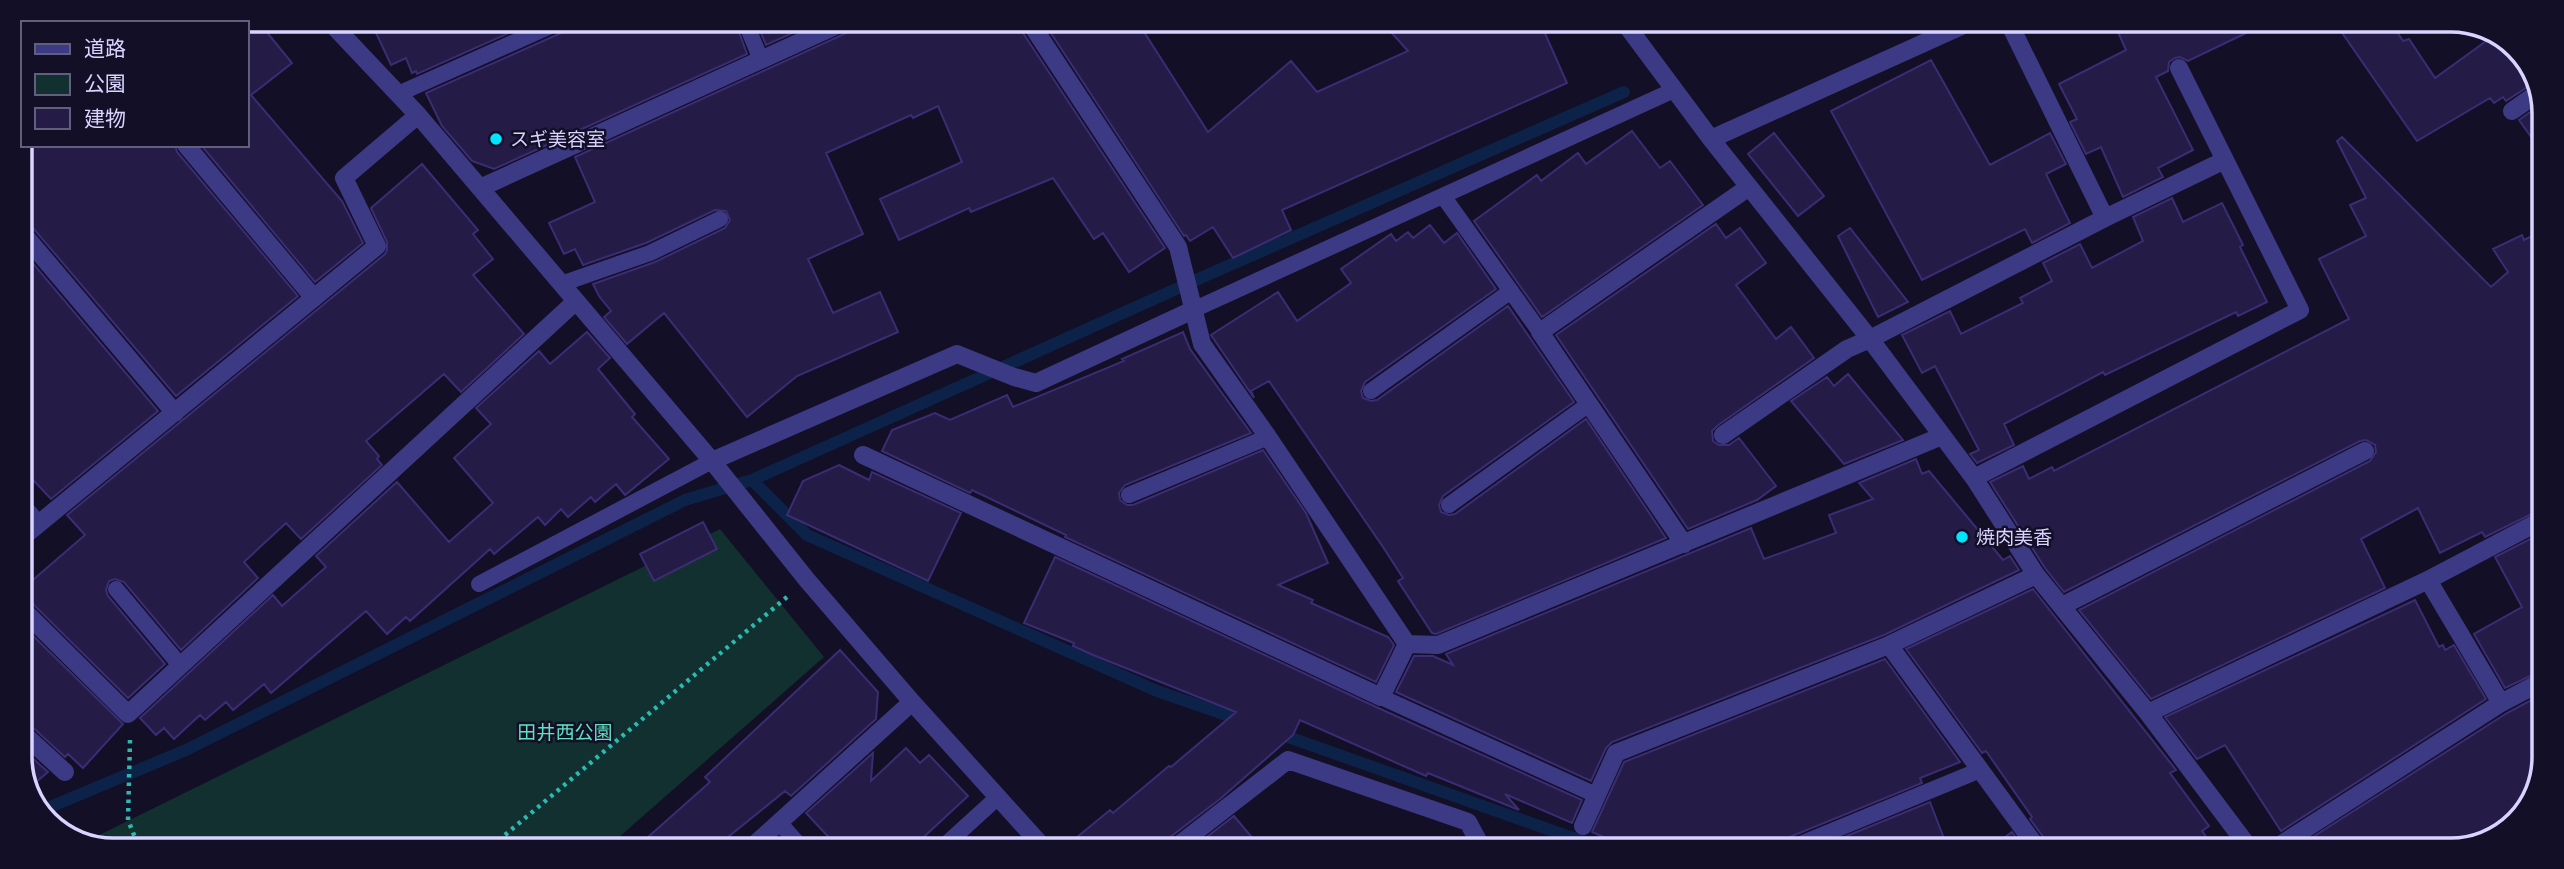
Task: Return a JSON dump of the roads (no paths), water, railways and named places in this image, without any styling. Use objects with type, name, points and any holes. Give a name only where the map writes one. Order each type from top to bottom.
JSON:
[{"type":"street","points":[[338,31],[418,115],[712,461],[807,580],[1035,838]]},
{"type":"street","points":[[480,188],[824,31]]},
{"type":"street","points":[[1036,31],[1178,247],[1202,344],[1407,644]]},
{"type":"street","points":[[1630,31],[1711,139],[1870,339],[1973,478],[2036,575],[2148,713],[2242,838]]},
{"type":"street","points":[[1711,139],[1950,31]]},
{"type":"street","points":[[2013,31],[2105,218]]},
{"type":"street","points":[[1973,478],[2300,310],[2179,68]]},
{"type":"street","points":[[2512,111],[2531,98]]},
{"type":"street","points":[[32,529],[377,246],[344,178],[418,115]]},
{"type":"street","points":[[188,147],[314,298]]},
{"type":"street","points":[[1723,435],[1847,349],[2225,160]]},
{"type":"street","points":[[1684,544],[1540,332],[1749,187]]},
{"type":"street","points":[[31,243],[175,413]]},
{"type":"street","points":[[32,619],[128,714],[576,302]]},
{"type":"street","points":[[712,461],[957,354],[1014,377],[1037,383],[1191,303]]},
{"type":"street","points":[[1407,644],[1438,645],[1942,436]]},
{"type":"street","points":[[2062,606],[2365,451]]},
{"type":"street","points":[[863,455],[1381,697],[1407,644]]},
{"type":"street","points":[[32,517],[38,524]]},
{"type":"street","points":[[2148,713],[2428,580],[2532,525]]},
{"type":"street","points":[[1583,826],[1616,753],[1889,645],[2036,575]]},
{"type":"street","points":[[2428,580],[2501,703]]},
{"type":"street","points":[[1889,645],[2030,838]]},
{"type":"street","points":[[2291,838],[2501,703],[2532,687]]},
{"type":"street","points":[[761,838],[912,702]]},
{"type":"street","points":[[32,742],[65,772]]},
{"type":"street","points":[[1187,838],[1287,760],[1468,821],[1477,838]]},
{"type":"lane","points":[[398,94],[539,31]]},
{"type":"lane","points":[[749,31],[761,60]]},
{"type":"lane","points":[[1191,303],[1443,196],[1674,90]]},
{"type":"lane","points":[[1443,196],[1540,332]]},
{"type":"lane","points":[[561,284],[650,253],[720,219]]},
{"type":"lane","points":[[1371,391],[1511,291]]},
{"type":"lane","points":[[1449,505],[1589,404]]},
{"type":"lane","points":[[1129,495],[1268,437]]},
{"type":"lane","points":[[480,584],[712,461]]},
{"type":"lane","points":[[116,589],[180,665]]},
{"type":"lane","points":[[1381,697],[1596,795]]},
{"type":"lane","points":[[1815,838],[1980,770]]},
{"type":"lane","points":[[953,838],[998,797]]},
{"type":"lane","points":[[779,822],[793,838]]},
{"type":"waterway","points":[[49,807],[186,750],[685,500],[752,480],[1205,276],[1624,92]]},
{"type":"waterway","points":[[752,480],[807,535],[1157,691],[1247,722]]},
{"type":"waterway","points":[[1277,733],[1573,838]]},
{"type":"place","name":"スギ美容室","points":[[496,139]]},
{"type":"place","name":"焼肉美香","points":[[1962,537]]},
{"type":"park label","name":"田井西公園","points":[[565,732]]}]
